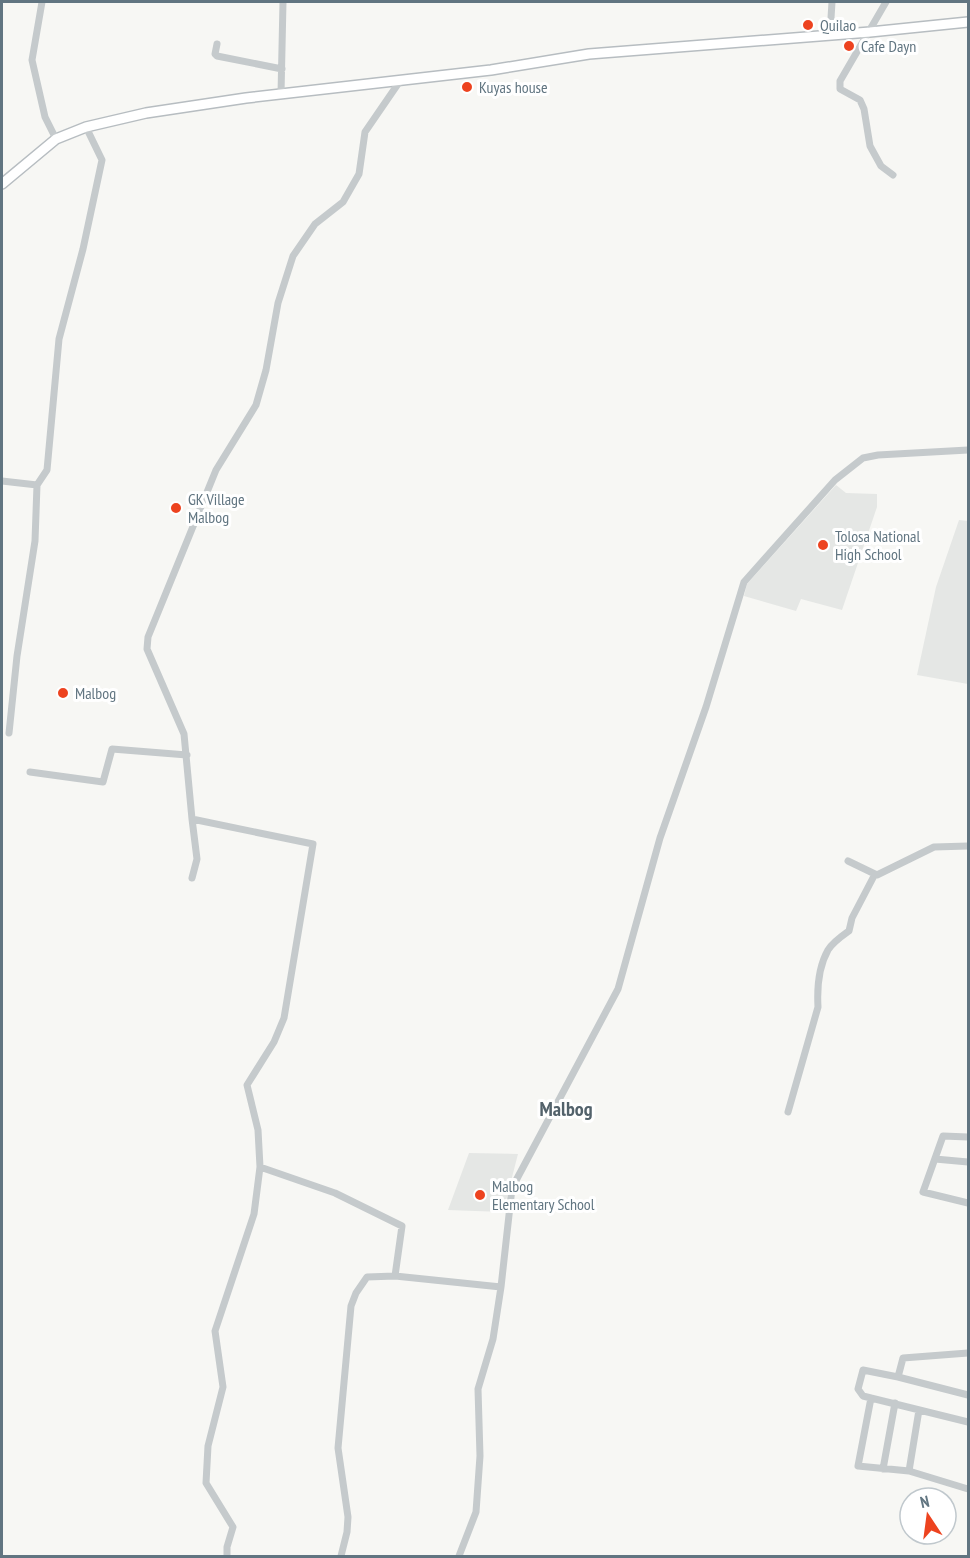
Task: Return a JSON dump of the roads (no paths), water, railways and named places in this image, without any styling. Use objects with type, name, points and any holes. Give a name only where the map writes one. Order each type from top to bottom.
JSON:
[{"type":"street","points":[[42,2],[32,60],[45,117],[56,139]]},
{"type":"street","points":[[281,94],[283,2]]},
{"type":"street","points":[[829,2],[830,34]]},
{"type":"street","points":[[886,2],[840,81],[840,89],[860,100],[864,109],[870,146],[881,166],[893,175]]},
{"type":"street","points":[[2,184],[56,139],[86,127],[146,113],[281,94],[491,70],[589,54],[969,22]]},
{"type":"street","points":[[217,44],[215,54],[217,56],[282,69]]},
{"type":"street","points":[[192,878],[197,859],[184,734],[147,649],[148,637],[216,470],[256,405],[266,370],[278,303],[294,256],[315,224],[343,202],[359,174],[365,132],[400,81]]},
{"type":"street","points":[[9,733],[17,656],[35,541],[37,484],[48,470],[59,339],[83,249],[102,160],[86,127]]},
{"type":"street","points":[[459,1557],[476,1512],[480,1456],[478,1389],[493,1339],[512,1188],[618,989],[660,838],[706,707],[744,582],[835,480],[863,458],[878,454],[969,450]]},
{"type":"street","points":[[2,481],[37,484]]},
{"type":"street","points":[[30,772],[103,782],[112,749],[187,755]]},
{"type":"street","points":[[192,819],[313,844],[284,1018],[274,1042],[247,1085],[258,1130],[260,1167],[254,1214],[215,1330],[223,1387],[208,1446],[206,1483],[234,1527],[227,1547],[227,1557]]},
{"type":"street","points":[[848,861],[877,875],[934,846],[969,846]]},
{"type":"street","points":[[788,1112],[818,1007],[817,990],[828,950],[849,931],[856,908],[875,874]]},
{"type":"street","points":[[969,1137],[943,1136],[923,1192],[969,1203]]},
{"type":"street","points":[[935,1159],[969,1162]]},
{"type":"street","points":[[260,1167],[335,1193],[402,1226],[395,1276]]},
{"type":"street","points":[[341,1557],[348,1517],[338,1448],[351,1306],[356,1293],[367,1277],[395,1276],[501,1287]]},
{"type":"street","points":[[898,1377],[903,1359],[969,1353]]},
{"type":"street","points":[[969,1395],[863,1370],[858,1389],[863,1396],[969,1422]]},
{"type":"street","points":[[871,1398],[858,1466],[909,1471],[968,1485]]},
{"type":"street","points":[[883,1469],[895,1403]]},
{"type":"street","points":[[909,1471],[920,1410]]},
{"type":"place","name":"Quilao","points":[[808,25]]},
{"type":"place","name":"Cafe Dayn","points":[[849,46]]},
{"type":"place","name":"Kuyas house","points":[[467,87]]},
{"type":"place","name":"GK Village Malbog","points":[[176,508]]},
{"type":"place","name":"Tolosa National High School","points":[[823,545]]},
{"type":"place","name":"Malbog","points":[[63,693]]},
{"type":"place","name":"Malbog Elementary School","points":[[480,1195]]},
{"type":"district","name":"Malbog","points":[[566,1109]]}]
